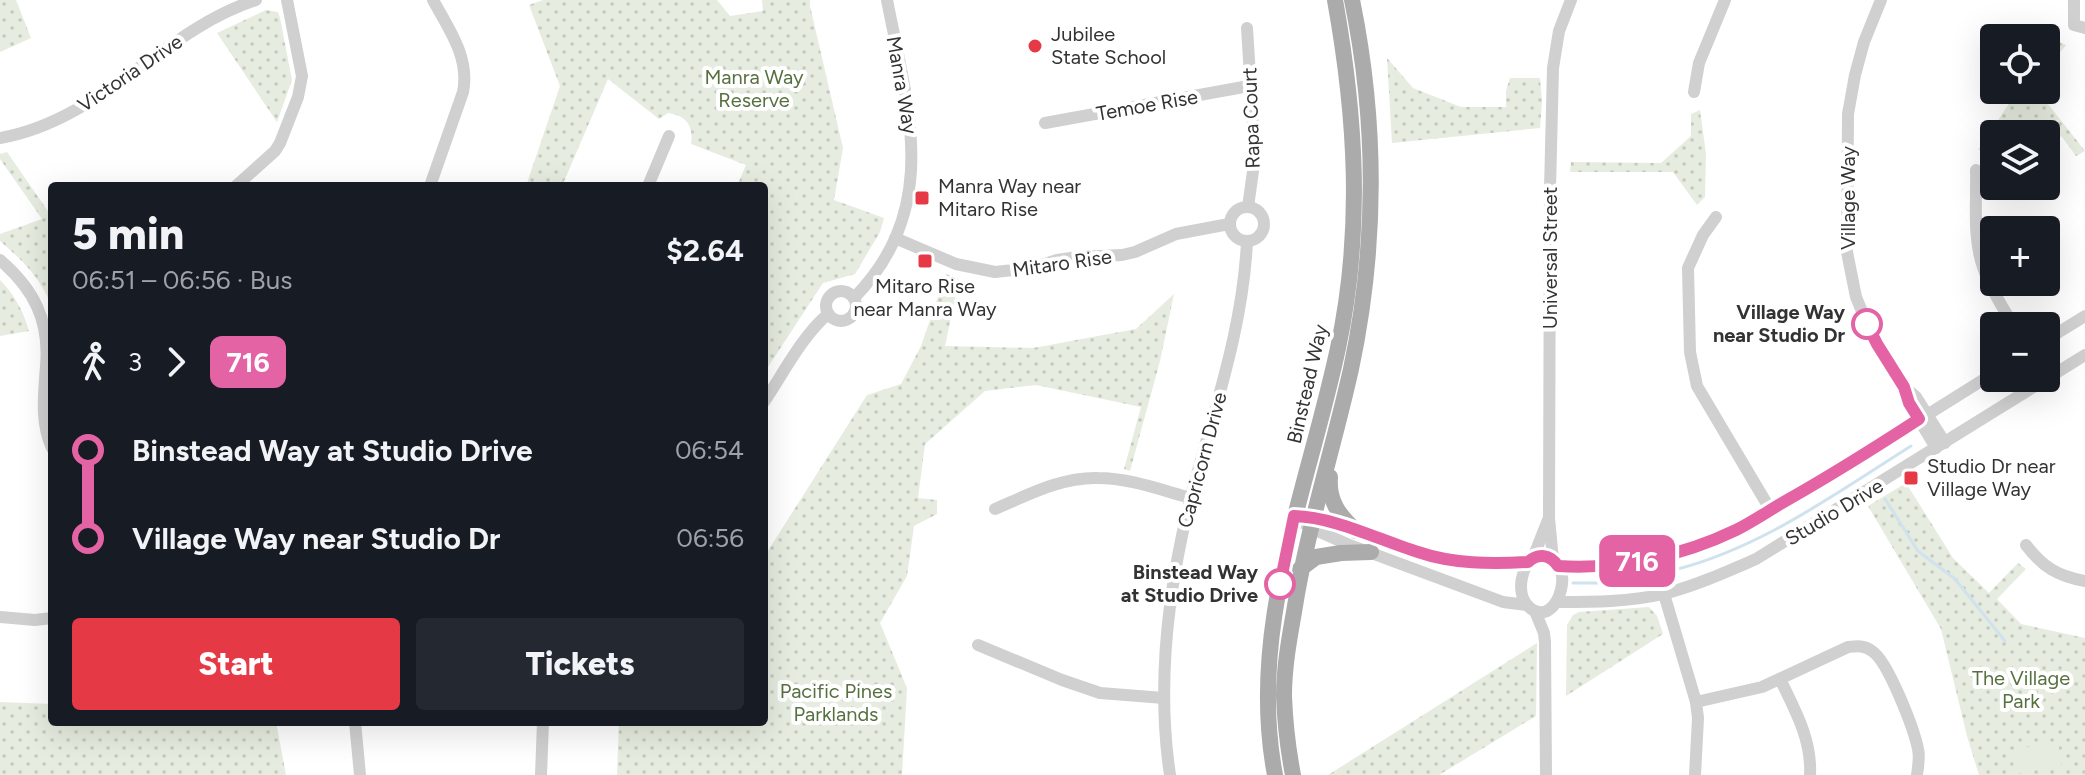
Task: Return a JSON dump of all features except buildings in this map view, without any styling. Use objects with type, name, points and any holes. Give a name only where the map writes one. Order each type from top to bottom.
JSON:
[{"type":"main road","name":"Binstead Way","points":[[1275,775],[1267,696],[1269,646],[1294,516],[1338,348],[1353,239],[1352,114],[1335,0]]},
{"type":"main road","name":"Binstead Way","points":[[1293,775],[1284,696],[1287,652],[1300,569],[1332,448],[1358,330],[1370,231],[1367,95],[1352,0]]},
{"type":"main road","points":[[1332,448],[1331,499],[1356,531]]},
{"type":"main road","points":[[1300,569],[1316,557],[1371,552]]},
{"type":"street","name":"Victoria Drive","points":[[0,138],[44,125],[81,107],[234,3],[256,0]]},
{"type":"street","points":[[240,182],[280,143],[301,85],[287,0]]},
{"type":"street","points":[[431,182],[465,80],[459,50],[433,0]]},
{"type":"street","name":"Manra Way","points":[[854,298],[879,271],[895,238],[910,188],[912,132],[887,0]]},
{"type":"street","name":"Universal Street","points":[[1556,563],[1549,518],[1553,68],[1559,31],[1571,0]]},
{"type":"street","points":[[1694,92],[1699,63],[1725,0]]},
{"type":"street","name":"Village Way","points":[[1881,0],[1861,53],[1848,114],[1847,252],[1856,297],[1877,344],[1904,387],[1909,403],[1923,416],[1941,446]]},
{"type":"street","points":[[2074,0],[2074,25],[2085,28]]},
{"type":"street","name":"Rapa Court","points":[[1247,28],[1255,157],[1248,207]]},
{"type":"street","name":"Temoe Rise","points":[[1045,123],[1249,86]]},
{"type":"street","points":[[650,182],[669,136]]},
{"type":"street","points":[[1976,170],[1979,253],[1987,278],[2006,312]]},
{"type":"street","points":[[1241,207],[1260,212],[1264,223],[1259,236],[1247,241],[1235,237],[1229,224],[1233,212],[1241,207]]},
{"type":"street","points":[[1716,217],[1703,235],[1688,268],[1690,352],[1697,386],[1770,509]]},
{"type":"street","name":"Mitaro Rise","points":[[895,238],[956,264],[995,272],[1033,268],[1067,259],[1122,255],[1176,234],[1229,224]]},
{"type":"street","name":"Capricorn Drive","points":[[1170,775],[1164,698],[1170,599],[1191,498],[1230,360],[1241,300],[1247,241]]},
{"type":"street","points":[[0,260],[37,303],[44,324],[47,342],[43,395],[48,432]]},
{"type":"street","points":[[845,291],[854,298],[856,309],[851,318],[836,321],[828,314],[826,302],[833,292],[845,291]]},
{"type":"street","points":[[768,396],[808,335],[828,314]]},
{"type":"street","points":[[2060,331],[2085,316]]},
{"type":"street","name":"Studio Drive","points":[[1558,602],[1624,600],[1664,594],[1756,559],[2085,355]]},
{"type":"street","name":"Studio Drive","points":[[1556,563],[1619,565],[1679,552],[1724,535],[1847,465],[1980,381]]},
{"type":"street","points":[[995,509],[1053,485],[1099,478],[1191,498]]},
{"type":"street","points":[[1294,516],[1356,531],[1422,554],[1464,562],[1530,560],[1541,556],[1556,563],[1562,582],[1558,602],[1546,611],[1503,602],[1371,552],[1312,522]]},
{"type":"street","name":"Universal Street","points":[[1530,560],[1549,518]]},
{"type":"street","points":[[2026,545],[2039,563],[2050,570],[2085,581]]},
{"type":"street","points":[[1656,557],[1696,702],[1695,775]]},
{"type":"street","points":[[1530,560],[1522,587],[1544,633],[1546,775]]},
{"type":"street","points":[[0,617],[48,618]]},
{"type":"street","points":[[978,645],[1100,693],[1164,698]]},
{"type":"street","points":[[1696,702],[1762,687],[1848,647],[1861,646],[1880,657],[1904,706],[1919,752],[1917,775]]},
{"type":"street","points":[[1780,679],[1803,729],[1810,775]]},
{"type":"street","points":[[355,726],[360,775]]},
{"type":"street","points":[[541,775],[543,726]]},
{"type":"green space","points":[[0,0],[16,0],[31,38],[0,52]]},
{"type":"green space","name":"Manra Way Reserve","points":[[543,0],[717,0],[730,16],[763,11],[762,0],[810,0],[843,148],[834,200],[884,218],[880,232],[855,274],[823,283],[768,367],[768,182],[739,182],[746,165],[691,144],[691,132],[684,119],[668,113],[659,119],[608,79],[564,182],[527,182],[560,86],[529,5]]},
{"type":"green space","points":[[266,10],[278,12],[292,80],[277,122],[217,33]]},
{"type":"green space","points":[[1387,58],[1413,88],[1461,107],[1506,107],[1510,78],[1540,78],[1540,128],[1392,143]]},
{"type":"green space","points":[[2009,104],[2048,104],[2085,151],[2076,156],[2060,136],[2060,120],[1998,120]]},
{"type":"green space","points":[[1700,110],[1706,154],[1705,197],[1697,205],[1673,172],[1570,172],[1571,162],[1661,163],[1691,136],[1691,114]]},
{"type":"green space","points":[[7,152],[48,211],[48,299],[30,270],[0,241],[0,234],[42,219],[0,159],[0,154]]},
{"type":"green space","name":"Pacific Pines Parklands","points":[[946,274],[959,279],[945,346],[1033,348],[1136,329],[1174,294],[1160,361],[1130,471],[1124,469],[1141,407],[1036,385],[985,391],[925,444],[918,498],[937,500],[937,514],[914,526],[907,576],[880,623],[907,688],[902,775],[617,775],[619,726],[768,726],[768,551],[867,395],[901,384],[921,346]]},
{"type":"green space","points":[[0,280],[18,304],[29,331],[0,336]]},
{"type":"green space","name":"The Village Park","points":[[1906,483],[1953,558],[1989,593],[2018,563],[2026,569],[1997,599],[2021,624],[2085,638],[2085,775],[1979,775],[1941,629],[1868,506]]},
{"type":"green space","points":[[1649,607],[1657,616],[1663,634],[1566,696],[1567,625],[1573,615]]},
{"type":"green space","points":[[1537,643],[1536,716],[1439,775],[1328,775]]},
{"type":"green space","points":[[2057,671],[2059,680],[2023,686],[2022,677]]},
{"type":"green space","points":[[0,702],[48,704],[48,726],[277,726],[286,775],[0,775]]},
{"type":"green space","points":[[2058,742],[2062,766],[2015,774],[2011,750]]},
{"type":"waterway","points":[[1674,570],[1767,534],[1826,501],[1911,446]]},
{"type":"waterway","points":[[1885,499],[1918,551],[1955,579],[2005,641]]},
{"type":"waterway","points":[[1573,583],[1645,578]]},
{"type":"bus line","name":"716","points":[[1280,584],[1294,516],[1314,517],[1422,554],[1464,562],[1528,562],[1546,556],[1558,566],[1619,565],[1679,552],[1711,541],[1738,529],[1919,419],[1867,324]]},
{"type":"place","name":"Jubilee State School","points":[[1035,46]]},
{"type":"place","name":"Manra Way near Mitaro Rise","points":[[922,198]]},
{"type":"place","name":"Mitaro Rise near Manra Way","points":[[925,261]]},
{"type":"place","name":"Village Way near Studio Dr","points":[[1867,324]]},
{"type":"place","name":"Studio Dr near Village Way","points":[[1911,478]]},
{"type":"place","name":"Binstead Way at Studio Drive","points":[[1280,584]]}]
